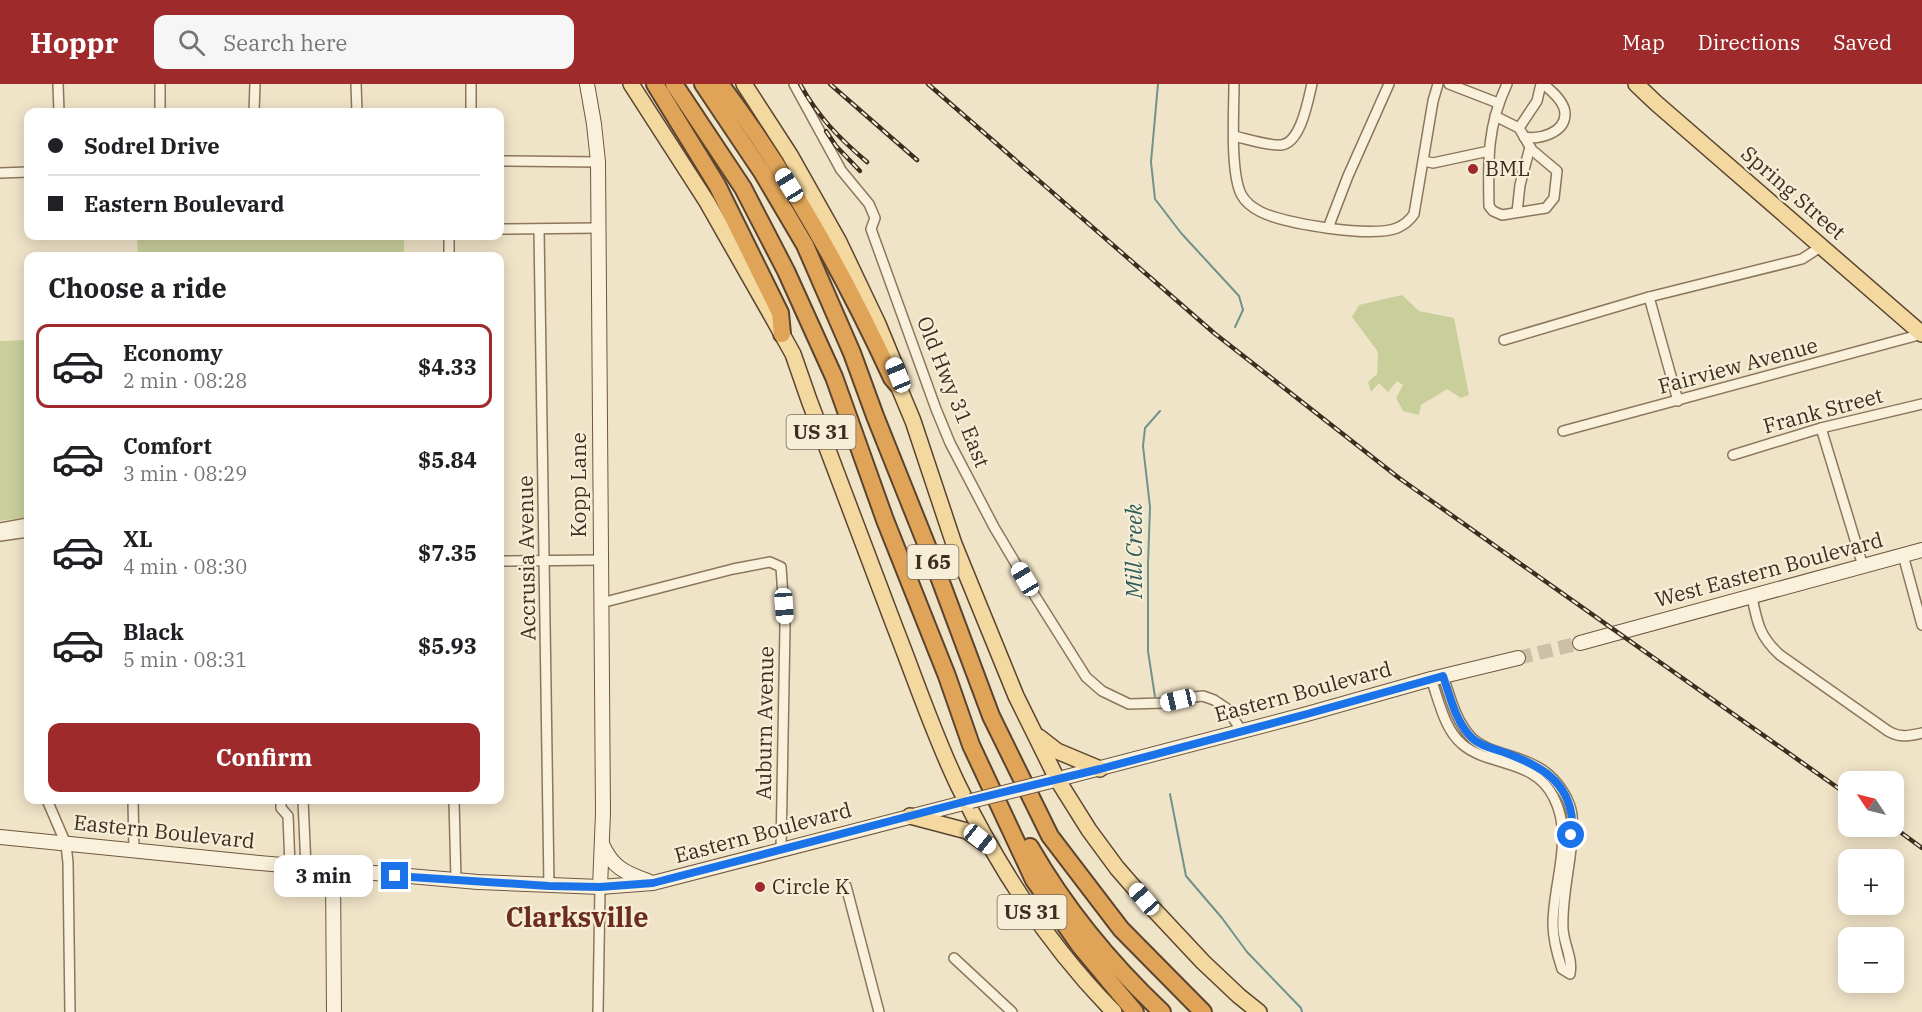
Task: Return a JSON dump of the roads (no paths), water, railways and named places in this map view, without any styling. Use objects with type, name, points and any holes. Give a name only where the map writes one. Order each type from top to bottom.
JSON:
[{"type":"highway","points":[[655,84],[717,185],[780,313],[782,334]]},
{"type":"highway","name":"I 65","points":[[674,84],[743,188],[786,271],[834,377],[885,520],[947,676],[971,746],[1045,873],[1089,933],[1137,988],[1162,1012]]},
{"type":"highway","name":"I 65","points":[[703,84],[762,172],[804,245],[852,353],[991,716],[1050,836],[1121,929],[1203,1012]]},
{"type":"highway","points":[[720,84],[754,130],[801,203],[849,289],[892,378],[898,385]]},
{"type":"highway","points":[[971,746],[1034,880],[1080,946],[1135,1012]]},
{"type":"main road","name":"Kopp Lane","points":[[587,84],[598,162],[602,842],[600,887]]},
{"type":"main road","name":"US 31","points":[[631,84],[707,202],[793,354],[938,739],[992,849],[1016,889],[1051,938],[1114,1012]]},
{"type":"main road","points":[[744,84],[790,155],[839,242],[882,335],[898,375],[898,385],[913,422],[954,544],[999,656],[1035,734],[1052,780],[1117,868],[1168,926],[1203,962],[1259,1012]]},
{"type":"main road","name":"Spring Street","points":[[1636,84],[1922,334]]},
{"type":"main road","name":"West Eastern Boulevard","points":[[1580,643],[1922,550]]},
{"type":"main road","name":"Eastern Boulevard","points":[[0,837],[456,880],[600,887],[653,883],[1100,769],[1437,677],[1518,658]]},
{"type":"main road","points":[[1035,734],[1057,751],[1100,769]]},
{"type":"main road","points":[[910,816],[967,831],[992,849]]},
{"type":"main road","points":[[602,842],[608,856],[620,869],[653,883]]},
{"type":"main road","points":[[333,870],[334,1012]]},
{"type":"street","points":[[58,84],[58,108]]},
{"type":"street","points":[[160,84],[160,108]]},
{"type":"street","points":[[254,108],[255,84]]},
{"type":"street","points":[[356,84],[357,108]]},
{"type":"street","points":[[471,84],[471,108]]},
{"type":"street","name":"Old Hwy 31 East","points":[[794,84],[841,170],[869,204],[875,219],[871,229],[950,443],[1000,537],[1086,677],[1102,691],[1129,704],[1163,703],[1203,696],[1226,708],[1242,730]]},
{"type":"street","points":[[1234,84],[1235,167],[1241,195],[1249,204],[1261,212],[1296,223],[1375,231],[1395,229],[1410,221],[1414,214],[1433,101],[1438,84]]},
{"type":"street","points":[[1234,136],[1282,145],[1293,140],[1300,125],[1312,84]]},
{"type":"street","points":[[1328,228],[1351,168],[1389,84]]},
{"type":"street","points":[[1449,84],[1498,103]]},
{"type":"street","points":[[1507,84],[1498,103],[1489,140],[1489,206],[1493,211],[1502,215],[1546,208],[1554,198],[1557,171],[1530,147],[1521,132]]},
{"type":"street","points":[[1495,116],[1530,138],[1544,137],[1555,131],[1563,121],[1565,113],[1562,104],[1542,84]]},
{"type":"street","points":[[1521,132],[1537,101],[1542,84]]},
{"type":"street","points":[[1517,212],[1520,185],[1530,147]]},
{"type":"street","points":[[1424,161],[1433,163],[1489,151]]},
{"type":"street","points":[[504,161],[598,162]]},
{"type":"street","points":[[0,173],[24,172]]},
{"type":"street","points":[[504,229],[598,228]]},
{"type":"street","name":"Accrusia Avenue","points":[[539,229],[549,886]]},
{"type":"street","points":[[1503,340],[1649,297],[1802,260],[1822,246]]},
{"type":"street","points":[[1649,297],[1678,401]]},
{"type":"street","name":"Fairview Avenue","points":[[1563,431],[1922,334]]},
{"type":"street","name":"Frank Street","points":[[1733,455],[1821,428],[1922,404]]},
{"type":"street","points":[[1821,428],[1863,566]]},
{"type":"street","points":[[0,528],[24,525]]},
{"type":"street","points":[[0,536],[24,533]]},
{"type":"street","points":[[1903,555],[1922,625]]},
{"type":"street","points":[[504,561],[600,560]]},
{"type":"street","name":"Auburn Avenue","points":[[601,603],[733,569],[770,562],[781,567],[785,648],[781,850]]},
{"type":"street","points":[[1752,597],[1758,627],[1780,655],[1888,731],[1906,737],[1922,733]]},
{"type":"street","points":[[1437,677],[1460,722],[1473,740],[1534,764],[1551,777],[1565,794],[1572,813],[1563,929],[1572,964],[1570,974],[1562,969],[1555,947],[1553,923],[1563,834],[1561,816],[1554,797],[1546,785],[1523,769],[1471,751],[1461,744],[1448,725],[1437,677]]},
{"type":"street","points":[[49,804],[66,844],[68,863],[70,1012]]},
{"type":"street","points":[[133,804],[134,850]]},
{"type":"street","points":[[281,804],[281,808],[288,816],[290,866]]},
{"type":"street","points":[[303,804],[306,867]]},
{"type":"street","points":[[454,804],[456,880]]},
{"type":"street","points":[[846,886],[879,1012]]},
{"type":"street","points":[[598,1012],[600,887]]},
{"type":"street","points":[[954,958],[1012,1012]]},
{"type":"waterway","name":"Mill Creek","points":[[1158,84],[1151,162],[1155,199],[1181,233],[1239,296],[1243,310],[1235,327]]},
{"type":"waterway","name":"Mill Creek","points":[[1155,697],[1148,651],[1150,507],[1143,446],[1145,428],[1160,411]]},
{"type":"waterway","name":"Mill Creek","points":[[1170,794],[1186,876],[1247,952],[1301,1008],[1302,1012]]},
{"type":"tunnel","points":[[1518,658],[1580,643]]},
{"type":"railway","points":[[800,84],[814,107],[830,126],[867,162]]},
{"type":"railway","points":[[830,84],[917,160]]},
{"type":"railway","points":[[928,84],[1214,333],[1399,478],[1838,788]]},
{"type":"railway","points":[[826,131],[836,146],[860,171]]},
{"type":"railway","points":[[1904,835],[1922,848]]},
{"type":"place","name":"BML","points":[[1473,169]]},
{"type":"place","name":"Circle K","points":[[760,887]]},
{"type":"district","name":"Clarksville","points":[[577,918]]}]
